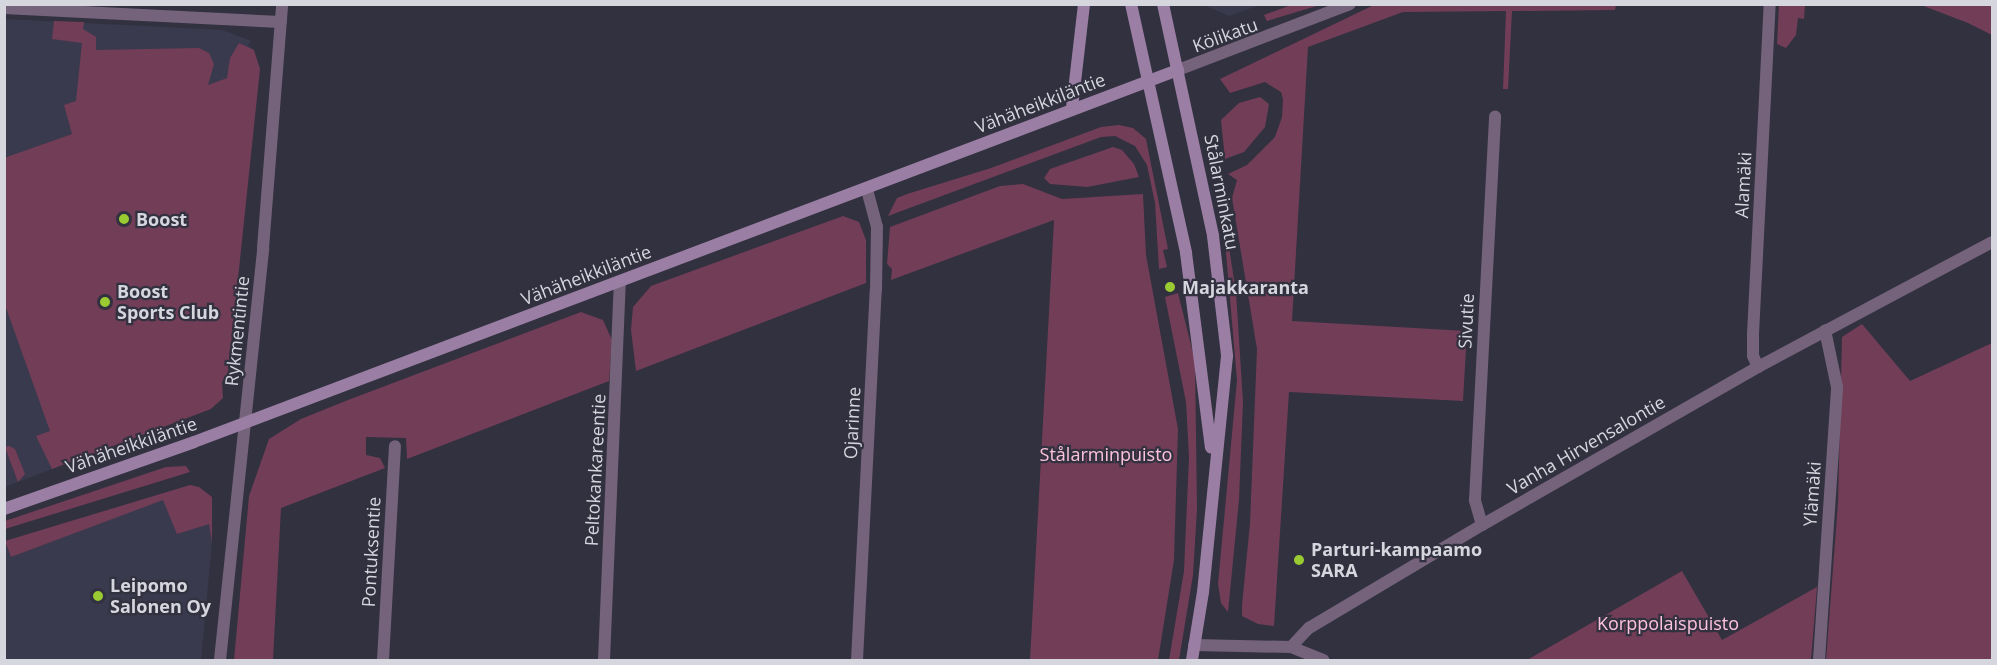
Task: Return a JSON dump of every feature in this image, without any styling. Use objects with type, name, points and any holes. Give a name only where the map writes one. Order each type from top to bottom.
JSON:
[{"type":"main road","points":[[1072,108],[1084,4]]},
{"type":"main road","name":"Stålarminkatu","points":[[1131,4],[1186,253],[1213,463]]},
{"type":"main road","name":"Stålarminkatu","points":[[1163,4],[1223,302],[1226,381],[1213,463],[1208,542],[1192,660]]},
{"type":"main road","name":"Vähäheikkiläntie","points":[[4,509],[245,423],[867,189],[1072,108],[1178,70]]},
{"type":"street","name":"Rykmentintie","points":[[220,660],[245,423],[282,4]]},
{"type":"street","name":"Kölikatu","points":[[1178,70],[1350,4]]},
{"type":"street","name":"Alamäki","points":[[1758,367],[1753,356],[1752,334],[1770,4]]},
{"type":"street","points":[[4,8],[281,22]]},
{"type":"street","name":"Sivutie","points":[[1482,525],[1475,500],[1495,117]]},
{"type":"street","name":"Ojarinne","points":[[857,660],[876,290],[877,227],[867,189]]},
{"type":"street","name":"Vanha Hirvensalontie","points":[[1291,647],[1309,628],[1482,525],[1758,367],[1992,242]]},
{"type":"street","name":"Peltokankareentie","points":[[604,660],[620,282]]},
{"type":"street","name":"Ylämäki","points":[[1819,660],[1837,387],[1825,330]]},
{"type":"street","name":"Pontuksentie","points":[[383,660],[395,446]]},
{"type":"street","points":[[1194,645],[1291,647],[1323,660]]},
{"type":"street","points":[[1291,647],[1292,660]]},
{"type":"shaded area","points":[[1204,4],[1260,5],[1229,16]]},
{"type":"shaded area","points":[[5,19],[223,30],[251,41],[248,45],[254,50],[244,72],[5,158]]},
{"type":"shaded area","points":[[4,287],[70,462],[5,487],[4,487]]},
{"type":"shaded area","points":[[164,499],[209,523],[212,542],[201,660],[5,660],[5,541],[11,557]]},
{"type":"green space","points":[[1376,4],[1616,5],[1615,10],[1512,11],[1508,89],[1503,89],[1506,11],[1403,12],[1308,47],[1292,321],[1467,331],[1463,401],[1289,392],[1274,626],[1258,624],[1242,616],[1250,523],[1257,349],[1232,198],[1237,180],[1228,174],[1247,165],[1275,137],[1282,117],[1283,99],[1281,92],[1265,82],[1230,93],[1220,79]]},
{"type":"green space","points":[[1291,5],[1320,5],[1267,21],[1264,15]]},
{"type":"green space","points":[[1779,5],[1805,5],[1804,19],[1798,18],[1796,35],[1786,48],[1777,44]]},
{"type":"green space","points":[[1921,5],[1992,5],[1992,35],[1968,23]]},
{"type":"green space","name":"Boost","points":[[54,21],[84,22],[83,29],[96,37],[96,50],[199,48],[209,53],[214,64],[208,85],[227,78],[230,58],[239,43],[254,50],[260,69],[228,374],[222,382],[223,398],[211,409],[52,469],[36,436],[50,431],[5,305],[4,158],[72,134],[64,105],[76,101],[82,43],[52,39]]},
{"type":"green space","points":[[1260,97],[1269,104],[1265,127],[1244,152],[1225,159],[1221,120],[1239,103]]},
{"type":"green space","points":[[1119,125],[1133,128],[1146,139],[1168,249],[1163,250],[1167,267],[1159,269],[1155,203],[1147,165],[1135,146],[1115,136],[1101,137],[888,216],[897,198],[907,194],[991,168],[1101,127]]},
{"type":"green space","points":[[1113,147],[1122,150],[1134,164],[1139,177],[1087,187],[1050,184],[1044,178],[1050,169]]},
{"type":"green space","name":"Stålarminpuisto","points":[[1023,184],[1062,199],[1143,194],[1146,255],[1178,429],[1174,560],[1158,660],[1030,660],[1054,220],[891,280],[892,269],[887,264],[890,227],[1000,186]]},
{"type":"green space","points":[[843,216],[859,222],[866,240],[866,283],[636,371],[631,330],[633,307],[651,286]]},
{"type":"green space","points":[[1225,241],[1228,241],[1236,292],[1243,402],[1239,500],[1228,612],[1221,603],[1218,584],[1237,380]]},
{"type":"green space","points":[[1178,293],[1195,361],[1197,509],[1193,575],[1179,660],[1169,660],[1184,571],[1189,457],[1186,402],[1165,297]]},
{"type":"green space","points":[[581,312],[603,320],[612,340],[609,381],[407,459],[406,438],[366,437],[366,455],[380,458],[385,468],[281,508],[273,660],[234,660],[249,496],[269,439],[301,419]]},
{"type":"green space","points":[[1862,324],[1910,381],[1992,343],[1992,660],[1826,660],[1838,503],[1842,337]]},
{"type":"green space","points":[[5,447],[15,449],[25,474],[18,482]]},
{"type":"green space","points":[[186,466],[190,472],[5,529],[5,521],[166,467]]},
{"type":"green space","points":[[190,485],[199,487],[212,497],[212,542],[209,524],[177,534],[163,500],[11,557],[5,541]]},
{"type":"green space","name":"Korppolaispuisto","points":[[1682,571],[1722,640],[1817,587],[1811,660],[1527,660]]},
{"type":"place","name":"Boost","points":[[124,219]]},
{"type":"place","name":"Majakkaranta","points":[[1170,287]]},
{"type":"place","name":"Boost Sports Club","points":[[105,302]]},
{"type":"place","name":"Parturi-kampaamo SARA","points":[[1299,560]]},
{"type":"place","name":"Leipomo Salonen Oy","points":[[98,596]]}]
